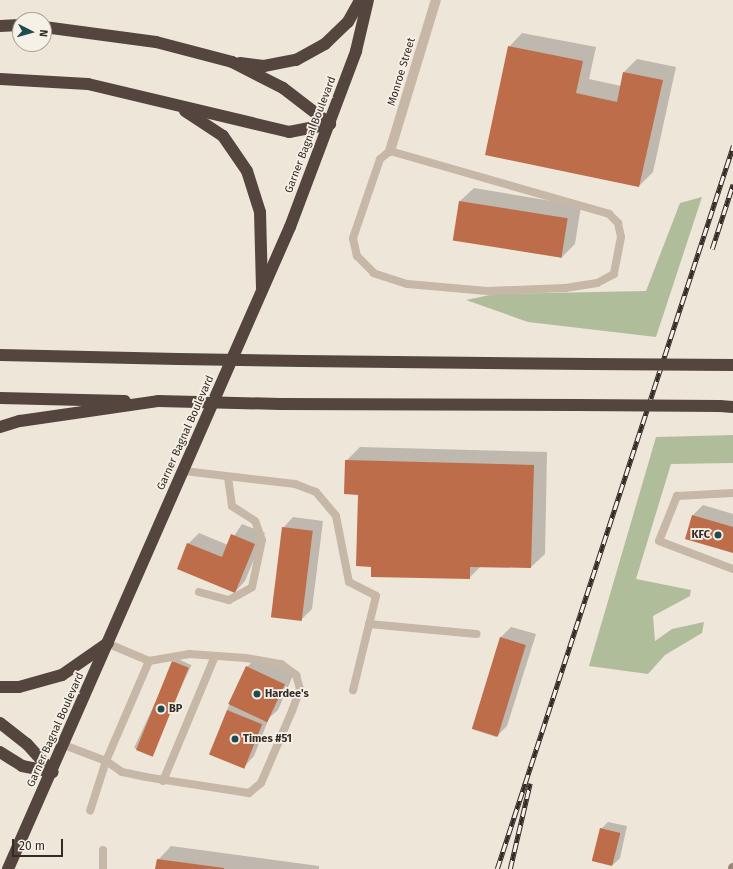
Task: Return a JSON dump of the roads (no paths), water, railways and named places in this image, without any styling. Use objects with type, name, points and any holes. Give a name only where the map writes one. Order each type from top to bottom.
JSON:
[{"type":"highway","points":[[52,28],[156,42],[232,62],[264,66],[296,60],[325,44],[348,22],[360,0]]},
{"type":"highway","name":"Garner Bagnal Boulevard","points":[[8,869],[110,642],[262,291],[330,124],[356,51],[368,0]]},
{"type":"highway","points":[[0,26],[12,25]]},
{"type":"highway","points":[[232,62],[283,88],[330,124]]},
{"type":"highway","points":[[0,79],[88,84],[289,132],[330,124]]},
{"type":"highway","points":[[160,101],[191,113],[222,136],[247,171],[260,212],[262,291]]},
{"type":"highway","points":[[4,354],[302,361],[733,365]]},
{"type":"highway","points":[[0,398],[280,404],[733,407]]},
{"type":"highway","points":[[0,427],[20,421],[158,401]]},
{"type":"highway","points":[[0,687],[19,688],[62,676],[110,642]]},
{"type":"highway","points":[[0,723],[27,744],[52,772]]},
{"type":"highway","points":[[0,752],[22,766],[52,772]]},
{"type":"street","name":"Monroe Street","points":[[390,151],[436,0]]},
{"type":"lane","points":[[390,151],[609,214],[618,223],[621,237],[614,274],[597,283],[565,288],[487,291],[407,284],[374,273],[357,256],[353,238],[380,159],[390,151]]},
{"type":"lane","points":[[184,471],[295,484],[316,492],[336,516],[349,582],[376,596],[353,690]]},
{"type":"lane","points":[[200,592],[229,600],[252,587],[262,540],[255,521],[232,506],[228,477]]},
{"type":"lane","points":[[733,493],[677,496],[659,541],[733,569]]},
{"type":"lane","points":[[369,624],[477,634]]},
{"type":"lane","points":[[64,745],[106,761],[122,772],[162,780],[249,793],[260,783],[292,711],[300,689],[296,675],[281,664],[189,654],[149,662],[110,642]]},
{"type":"lane","points":[[162,780],[215,656]]},
{"type":"lane","points":[[90,811],[106,761],[149,662]]},
{"type":"lane","points":[[103,850],[103,869]]},
{"type":"railway","points":[[497,869],[733,146]]},
{"type":"railway","points":[[712,249],[733,184]]},
{"type":"railway","points":[[510,869],[530,783]]},
{"type":"place","name":"KFC","points":[[718,535]]},
{"type":"place","name":"Hardee's","points":[[257,694]]},
{"type":"place","name":"BP","points":[[161,709]]},
{"type":"place","name":"Times #51","points":[[235,739]]}]
